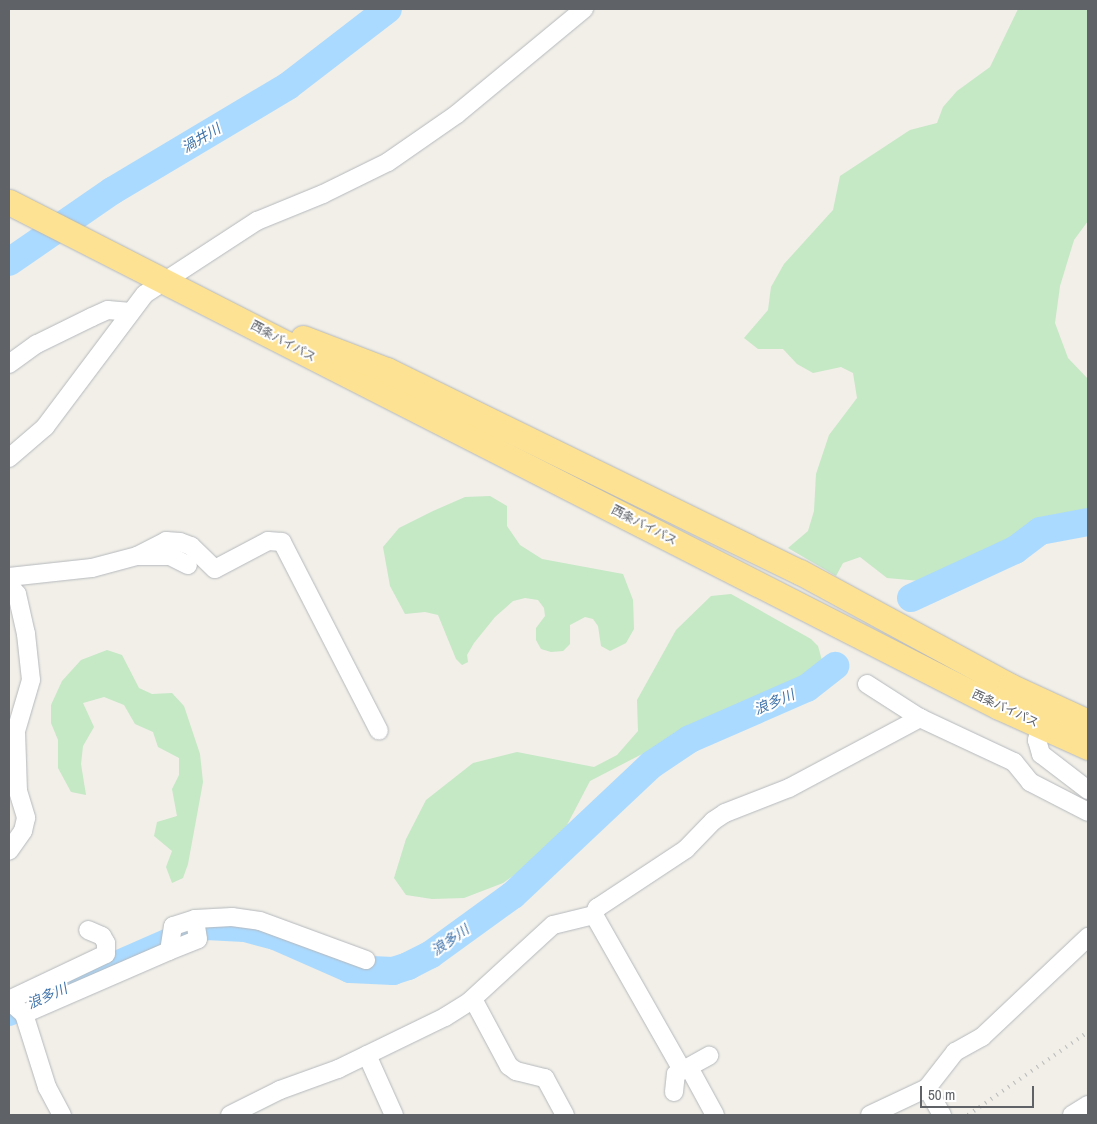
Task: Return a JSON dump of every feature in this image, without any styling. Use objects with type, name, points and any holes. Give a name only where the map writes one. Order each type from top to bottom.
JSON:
[{"type":"highway","name":"西条バイパス","points":[[9,202],[202,299],[351,378],[1044,714],[1086,731]]},
{"type":"street","points":[[9,458],[44,427],[145,294],[163,280],[256,221],[358,178],[395,157],[457,114],[584,9]]},
{"type":"street","points":[[9,364],[66,328],[108,310],[131,312]]},
{"type":"street","points":[[9,577],[92,568],[137,556],[166,541],[180,542],[191,546],[215,569],[268,541],[282,542],[379,731]]},
{"type":"street","points":[[137,556],[170,556],[188,564]]},
{"type":"street","points":[[9,585],[17,594],[26,634],[31,680],[16,731],[18,791],[26,818],[23,831],[9,851]]},
{"type":"street","points":[[867,684],[920,718],[1014,762],[1030,782],[1088,812]]},
{"type":"street","points":[[1044,714],[1036,740],[1041,754],[1088,790]]},
{"type":"street","points":[[594,915],[597,908],[675,858],[725,813],[789,788],[920,718]]},
{"type":"street","points":[[230,1115],[280,1090],[367,1055],[445,1017],[472,998],[552,925],[594,915]]},
{"type":"street","points":[[594,915],[683,1068],[691,1071],[715,1115]]},
{"type":"street","points":[[14,1005],[170,944],[198,939],[196,926],[232,916],[260,921],[366,960]]},
{"type":"street","points":[[14,1005],[106,954],[106,943],[102,936],[88,930]]},
{"type":"street","points":[[870,1115],[927,1088],[954,1052],[982,1037],[1088,937]]},
{"type":"street","points":[[472,998],[508,1066],[516,1071],[545,1078],[565,1115]]},
{"type":"street","points":[[14,1005],[46,1087],[62,1115]]},
{"type":"street","points":[[367,1055],[392,1115]]},
{"type":"street","points":[[674,1092],[676,1074],[683,1068],[709,1056]]},
{"type":"street","points":[[927,1088],[942,1115]]},
{"type":"street","points":[[1072,1115],[1088,1105]]},
{"type":"green space","points":[[1018,9],[1088,9],[1088,221],[1074,240],[1060,286],[1055,323],[1068,358],[1088,379],[1088,517],[1038,525],[1012,545],[931,582],[887,578],[860,557],[843,563],[836,576],[788,548],[808,531],[814,511],[816,474],[829,435],[857,398],[853,373],[841,367],[813,373],[797,364],[783,349],[758,349],[744,338],[768,310],[771,287],[784,264],[833,210],[840,176],[910,130],[937,123],[943,107],[957,91],[990,67]]},
{"type":"green space","points":[[490,496],[507,506],[507,526],[520,545],[542,559],[623,574],[633,600],[634,629],[626,643],[610,651],[601,646],[598,626],[593,619],[585,617],[570,625],[570,644],[563,651],[551,652],[541,649],[536,640],[536,628],[545,616],[544,608],[538,600],[525,598],[513,601],[495,617],[474,643],[467,655],[468,662],[462,665],[456,659],[438,615],[425,612],[405,614],[390,586],[383,547],[399,528],[433,511],[465,497]]},
{"type":"green space","points":[[731,594],[811,639],[818,646],[823,664],[821,686],[810,697],[697,744],[671,761],[644,753],[590,781],[567,825],[534,861],[503,883],[464,898],[432,899],[406,895],[394,878],[406,839],[426,800],[473,763],[517,752],[594,767],[617,755],[638,731],[637,700],[676,630],[711,596]]},
{"type":"green space","points":[[107,650],[122,655],[139,688],[152,694],[172,693],[184,706],[200,754],[203,782],[188,864],[183,878],[172,883],[166,867],[172,851],[154,836],[157,822],[177,816],[172,789],[179,775],[179,758],[158,747],[153,732],[135,724],[124,705],[104,697],[83,703],[94,727],[83,746],[81,764],[86,795],[71,792],[58,768],[58,740],[51,723],[51,705],[62,681],[81,660]]},
{"type":"waterway","name":"渦井川","points":[[9,262],[112,191],[288,86],[388,9]]},
{"type":"waterway","name":"浪多川","points":[[911,598],[1015,550],[1040,531],[1088,522]]},
{"type":"waterway","name":"浪多川","points":[[9,1012],[206,926],[245,928],[275,936],[350,969],[393,971],[408,966],[430,955],[513,895],[651,765],[690,739],[807,688],[835,666]]},
{"type":"railway","points":[[968,1115],[1088,1032]]}]
